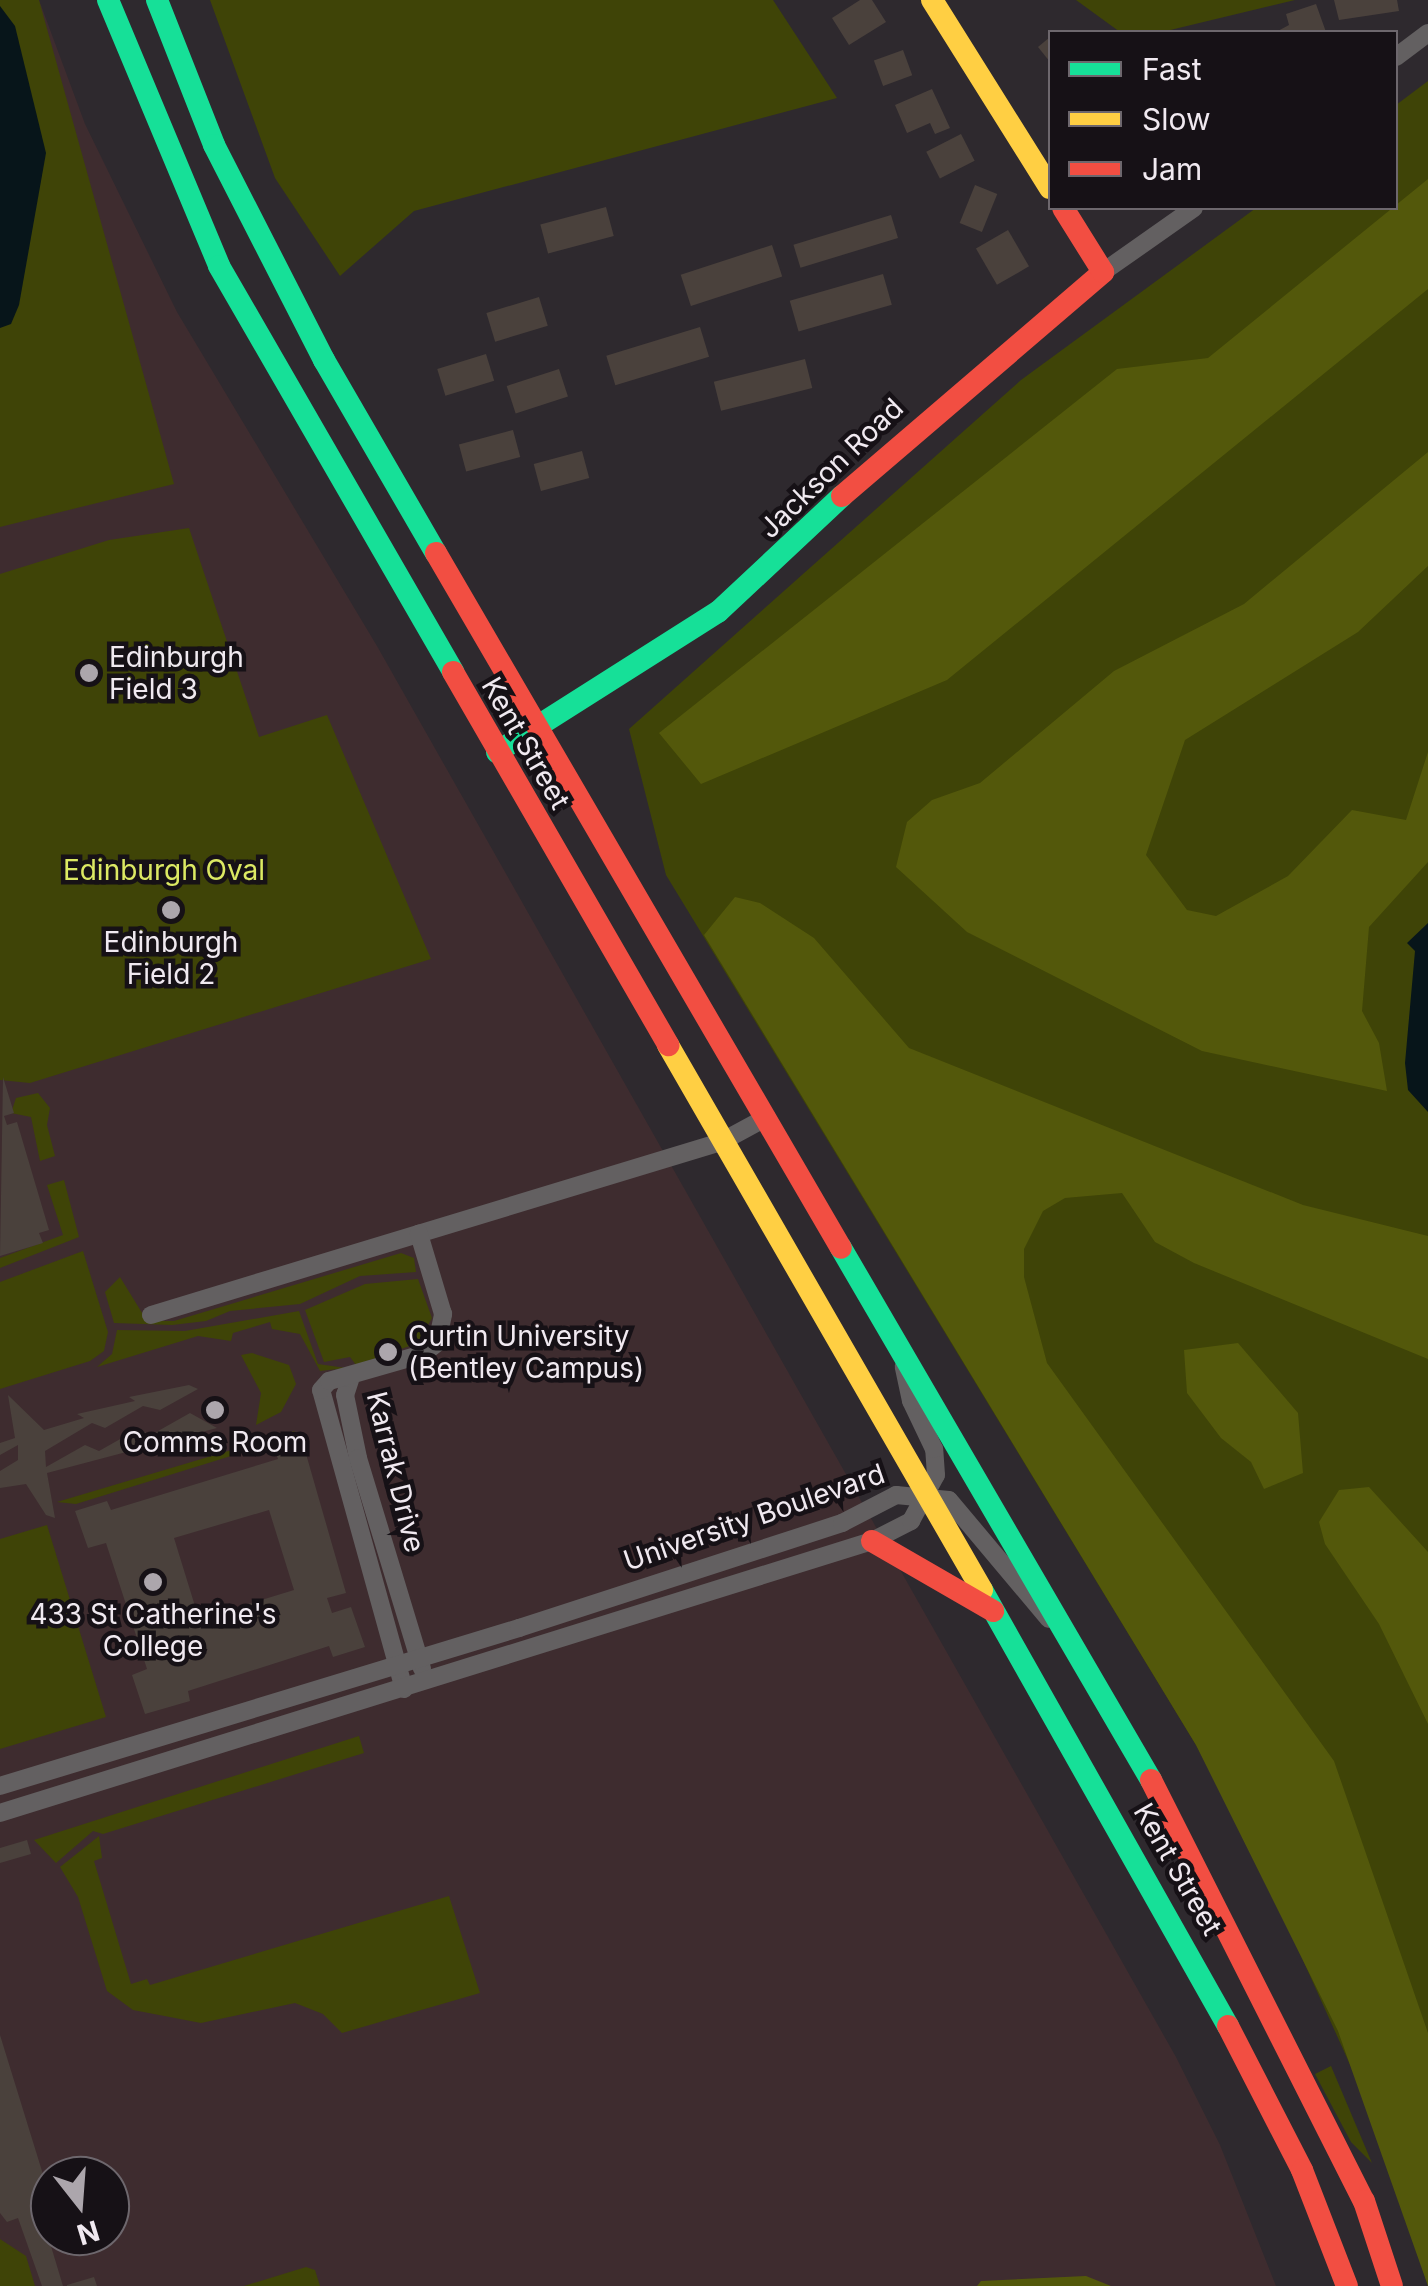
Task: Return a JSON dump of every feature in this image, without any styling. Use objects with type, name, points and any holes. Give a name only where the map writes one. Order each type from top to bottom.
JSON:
[{"type":"main road","name":"Kent Street","points":[[108,0],[219,266],[1230,2024],[1302,2170],[1347,2286]]},
{"type":"main road","name":"Kent Street","points":[[157,0],[260,242],[1074,1644],[1230,1927],[1376,2228],[1392,2286]]},
{"type":"main road","points":[[932,0],[1048,185]]},
{"type":"main road","points":[[1064,210],[1104,272]]},
{"type":"main road","name":"Jackson Road","points":[[497,752],[718,612],[929,415],[1104,272]]},
{"type":"main road","points":[[872,1541],[994,1612]]},
{"type":"street","points":[[1398,56],[1428,33]]},
{"type":"street","name":"Jackson Road","points":[[1104,272],[1191,210]]},
{"type":"street","points":[[151,1315],[721,1142],[767,1116]]},
{"type":"street","points":[[351,1376],[422,1354],[441,1335],[443,1314],[419,1234]]},
{"type":"street","name":"Kent Street","points":[[900,1347],[910,1401],[934,1448],[936,1475],[928,1497],[949,1500],[1018,1589],[1074,1644]]},
{"type":"street","name":"Karrak Drive","points":[[351,1376],[345,1395],[358,1458],[426,1682]]},
{"type":"street","name":"Karrak Drive","points":[[351,1376],[329,1381],[321,1390],[321,1408],[397,1665]]},
{"type":"street","name":"University Boulevard","points":[[0,1786],[397,1665],[842,1522],[896,1495],[928,1497]]},
{"type":"street","name":"University Boulevard","points":[[0,1813],[872,1541],[911,1521],[928,1497]]},
{"type":"street","points":[[397,1665],[404,1690]]},
{"type":"shaded area","name":"Curtin University (Bentley Campus)","points":[[0,0],[39,0],[85,124],[177,312],[377,646],[1176,2057],[1220,2145],[1276,2286],[0,2286]]},
{"type":"shaded area","points":[[0,6],[15,26],[46,153],[19,305],[11,324],[0,328]]},
{"type":"shaded area","points":[[1428,179],[1428,289],[947,680],[701,784],[659,733],[1117,369],[1208,358],[1390,210],[1398,210],[1398,203]]},
{"type":"shaded area","points":[[1428,452],[1428,566],[1358,632],[1185,740],[1146,855],[1187,910],[1216,916],[1288,876],[1352,810],[1406,820],[1428,752],[1428,862],[1369,927],[1362,1011],[1379,1043],[1387,1091],[1202,1051],[967,932],[896,867],[907,822],[932,800],[980,783],[1114,671],[1244,604]]},
{"type":"shaded area","points":[[735,897],[760,903],[814,938],[909,1048],[1303,1205],[1428,1236],[1428,1359],[1194,1263],[1155,1242],[1122,1193],[1065,1198],[1043,1211],[1024,1249],[1024,1277],[1047,1363],[1334,1761],[1428,2033],[1428,2286],[1338,2031],[1196,1745],[704,935]]},
{"type":"shaded area","points":[[1428,923],[1428,1112],[1408,1090],[1405,1063],[1415,951],[1407,943]]},
{"type":"shaded area","points":[[1238,1343],[1298,1413],[1303,1473],[1264,1489],[1251,1462],[1221,1438],[1187,1393],[1184,1350]]},
{"type":"shaded area","points":[[1369,1487],[1428,1552],[1428,1724],[1379,1624],[1325,1544],[1319,1522],[1339,1490]]},
{"type":"shaded area","points":[[1086,2276],[1111,2286],[977,2286],[981,2281]]},
{"type":"green space","points":[[0,0],[39,0],[174,484],[0,527]]},
{"type":"green space","points":[[210,0],[773,0],[837,98],[414,211],[340,276],[275,178]]},
{"type":"green space","points":[[1076,0],[1295,0],[1170,30],[1117,30]]},
{"type":"green space","points":[[1428,81],[1428,2286],[1374,2118],[1266,1878],[1196,1745],[666,875],[629,729],[1021,380],[1253,210],[1398,210],[1398,104]]},
{"type":"green space","name":"Edinburgh Oval","points":[[189,528],[259,737],[327,715],[431,959],[30,1083],[0,1080],[0,574],[109,540]]},
{"type":"green space","points":[[38,1093],[50,1108],[47,1125],[55,1156],[40,1161],[31,1117],[11,1113],[16,1098]]},
{"type":"green space","points":[[64,1180],[79,1237],[0,1268],[0,1258],[63,1235],[47,1185]]},
{"type":"green space","points":[[83,1251],[108,1332],[104,1351],[90,1361],[0,1389],[0,1282]]},
{"type":"green space","points":[[401,1253],[414,1258],[416,1272],[360,1276],[300,1304],[230,1311],[206,1321],[172,1325],[114,1323],[105,1292],[120,1277],[147,1321],[174,1321]]},
{"type":"green space","points":[[418,1279],[432,1318],[418,1343],[356,1365],[350,1357],[324,1362],[305,1310],[365,1284]]},
{"type":"green space","points":[[299,1311],[318,1364],[346,1368],[320,1371],[300,1334],[272,1329],[270,1322],[233,1333],[231,1341],[198,1336],[97,1367],[112,1354],[117,1330],[185,1331]]},
{"type":"green space","points":[[252,1353],[289,1365],[296,1384],[281,1412],[256,1425],[261,1393],[241,1355]]},
{"type":"green space","points":[[295,1431],[286,1439],[76,1504],[57,1502]]},
{"type":"green space","points":[[47,1525],[106,1717],[0,1749],[0,1539]]},
{"type":"green space","points":[[359,1736],[364,1753],[103,1834],[93,1831],[56,1863],[34,1840]]},
{"type":"green space","points":[[99,1836],[102,1858],[94,1861],[131,1984],[147,1979],[150,1985],[449,1896],[480,1993],[342,2033],[323,2014],[295,2003],[201,2023],[133,2010],[107,1991],[78,1897],[60,1867]]},
{"type":"green space","points":[[1331,2066],[1372,2163],[1351,2142],[1315,2074]]},
{"type":"green space","points":[[0,2239],[26,2256],[35,2286],[0,2286]]},
{"type":"green space","points":[[306,2267],[315,2270],[320,2286],[244,2286]]},
{"type":"building","points":[[860,0],[872,0],[886,22],[849,45],[832,18]]},
{"type":"building","points":[[1334,0],[1397,0],[1399,11],[1339,20]]},
{"type":"building","points":[[1316,4],[1325,30],[1280,30],[1289,25],[1286,14]]},
{"type":"building","points":[[1048,39],[1048,60],[1038,47]]},
{"type":"building","points":[[903,50],[912,75],[883,86],[874,61]]},
{"type":"building","points":[[932,89],[950,128],[935,134],[930,123],[907,133],[895,105]]},
{"type":"building","points":[[961,134],[975,161],[940,178],[926,152]]},
{"type":"building","points":[[975,185],[997,194],[982,232],[960,223]]},
{"type":"building","points":[[606,207],[614,236],[548,254],[540,225]]},
{"type":"building","points":[[891,215],[898,238],[800,268],[793,245]]},
{"type":"building","points":[[1008,230],[1029,266],[997,285],[976,248]]},
{"type":"building","points":[[772,245],[782,276],[691,306],[681,275]]},
{"type":"building","points":[[883,274],[892,305],[799,331],[790,301]]},
{"type":"building","points":[[539,297],[548,326],[495,342],[486,313]]},
{"type":"building","points":[[700,327],[709,357],[615,385],[606,356]]},
{"type":"building","points":[[486,354],[494,381],[445,396],[437,369]]},
{"type":"building","points":[[805,359],[812,388],[721,411],[714,382]]},
{"type":"building","points":[[559,369],[568,397],[516,414],[507,386]]},
{"type":"building","points":[[513,430],[520,457],[466,472],[459,444]]},
{"type":"building","points":[[582,451],[589,478],[541,491],[534,464]]},
{"type":"building","points":[[3,1077],[14,1113],[4,1116],[7,1125],[17,1122],[49,1230],[39,1233],[43,1243],[0,1256]]},
{"type":"building","points":[[189,1385],[198,1389],[160,1410],[143,1406],[105,1428],[92,1423],[45,1451],[46,1467],[85,1445],[99,1451],[138,1429],[151,1435],[190,1413],[217,1428],[47,1473],[55,1518],[46,1515],[26,1484],[0,1488],[0,1471],[18,1460],[18,1445],[0,1455],[0,1443],[15,1438],[8,1395],[44,1430],[84,1418],[77,1414],[135,1401],[129,1397]]},
{"type":"building","name":"Comms Room","points":[[215,1399],[225,1409],[215,1419],[205,1409]]},
{"type":"building","name":"433 St Catherine's College","points":[[302,1440],[346,1593],[327,1598],[332,1613],[351,1607],[365,1647],[333,1657],[329,1646],[188,1691],[190,1701],[145,1714],[132,1675],[147,1669],[106,1543],[88,1548],[75,1511],[107,1501],[111,1510],[278,1459],[274,1448]],"holes":[[[269,1510],[294,1590],[199,1619],[174,1538]]]},
{"type":"building","points":[[27,1840],[31,1854],[0,1863],[0,1848]]},
{"type":"building","points":[[0,2035],[37,2156],[30,2156],[30,2252],[18,2218],[7,2222],[0,2213]]},
{"type":"building","points":[[31,2256],[54,2256],[63,2286],[42,2286]]},
{"type":"building","points":[[94,2277],[97,2286],[67,2286],[67,2285]]},
{"type":"traffic: fast","points":[[108,0],[219,266],[453,672]]},
{"type":"traffic: fast","points":[[157,0],[214,145],[324,360],[436,553]]},
{"type":"traffic: fast","points":[[497,752],[718,612],[842,496]]},
{"type":"traffic: fast","points":[[841,1248],[1151,1780]]},
{"type":"traffic: fast","points":[[982,1590],[1228,2026]]},
{"type":"traffic: slow","points":[[932,0],[1048,185]]},
{"type":"traffic: slow","points":[[668,1045],[982,1590]]},
{"type":"traffic: jam","points":[[842,496],[1103,272],[1064,210]]},
{"type":"traffic: jam","points":[[436,553],[841,1248]]},
{"type":"traffic: jam","points":[[453,672],[668,1045]]},
{"type":"traffic: jam","points":[[872,1541],[993,1611]]},
{"type":"traffic: jam","points":[[1151,1780],[1364,2201],[1392,2286]]},
{"type":"traffic: jam","points":[[1228,2026],[1302,2170],[1347,2286]]},
{"type":"place","name":"Edinburgh Field 3","points":[[89,673]]},
{"type":"place","name":"Edinburgh Field 2","points":[[171,910]]},
{"type":"place","name":"Curtin University (Bentley Campus)","points":[[388,1352]]},
{"type":"place","name":"Comms Room","points":[[215,1410]]},
{"type":"place","name":"433 St Catherine's College","points":[[153,1582]]}]
